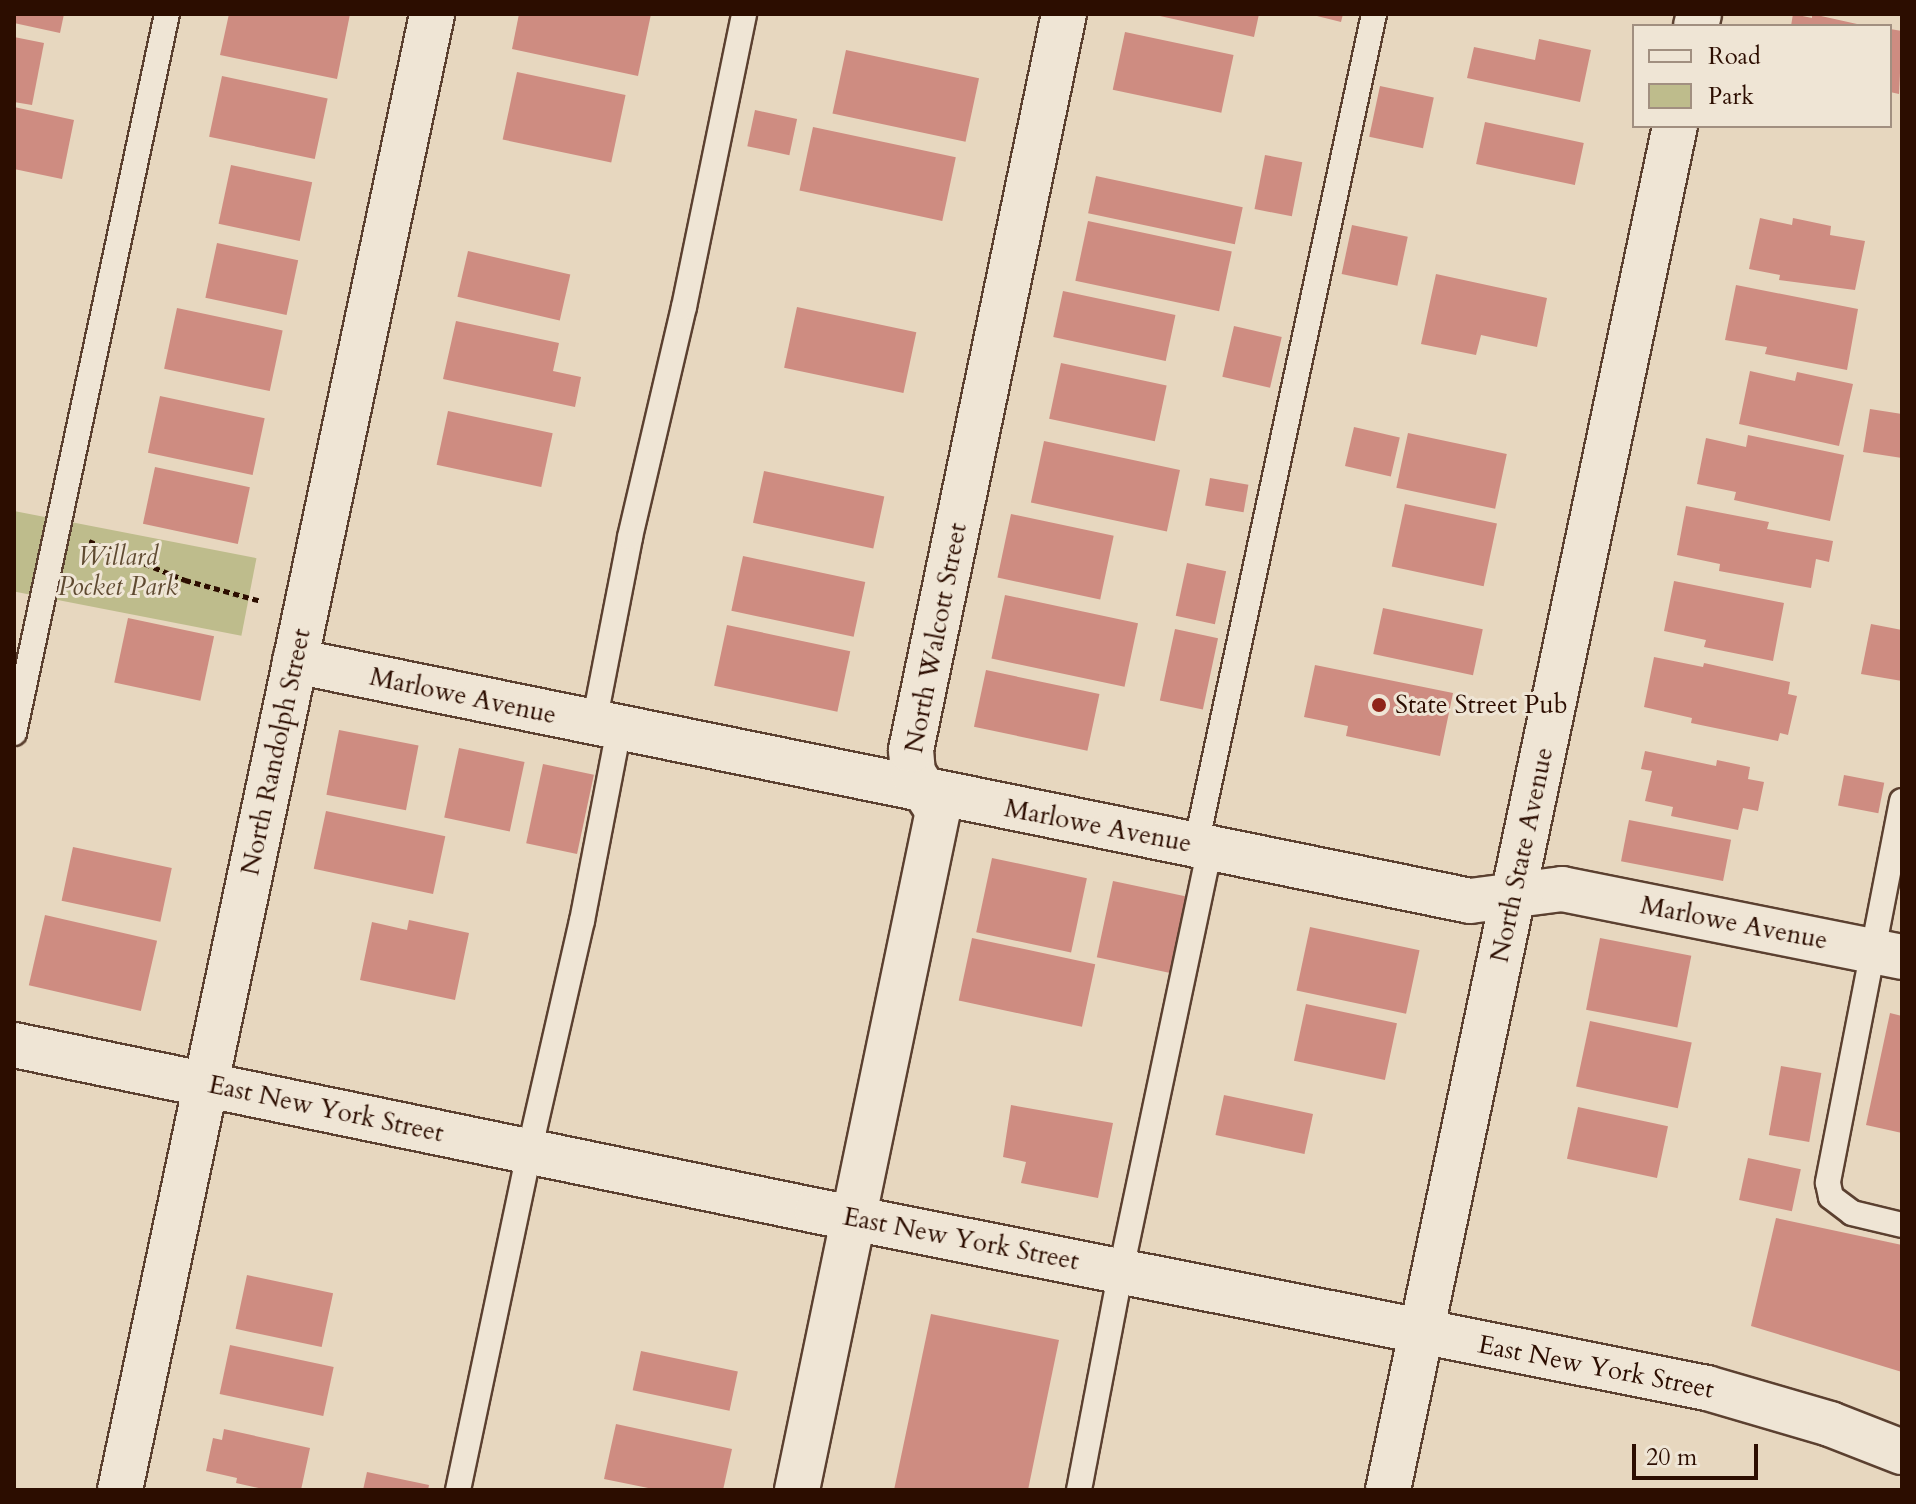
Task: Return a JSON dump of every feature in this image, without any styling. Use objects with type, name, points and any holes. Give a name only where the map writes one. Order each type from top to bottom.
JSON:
[{"type":"street","name":"North Randolph Street","points":[[120,1490],[432,14]]},
{"type":"street","name":"North Walcott Street","points":[[797,1490],[938,811],[929,792],[913,773],[911,750],[1064,14]]},
{"type":"street","name":"North State Avenue","points":[[1388,1490],[1675,128]]},
{"type":"street","name":"Marlowe Avenue","points":[[295,661],[1470,901],[1504,899],[1513,894],[1562,889],[1887,954]]},
{"type":"street","name":"East New York Street","points":[[14,1045],[854,1218],[1707,1388],[1830,1424],[1902,1452]]},
{"type":"lane","points":[[14,733],[167,14]]},
{"type":"lane","points":[[458,1490],[529,1152],[576,950],[630,537],[684,307],[744,14]]},
{"type":"lane","points":[[1079,1490],[1203,847],[1374,14]]},
{"type":"lane","points":[[1902,801],[1887,954],[1828,1183],[1831,1197],[1852,1213],[1902,1225]]},
{"type":"path","points":[[80,538],[185,580],[261,601]]},
{"type":"green space","name":"Willard Pocket Park","points":[[14,511],[256,558],[241,636],[14,591]]},
{"type":"building","points":[[14,14],[64,14],[60,33],[14,23]]},
{"type":"building","points":[[229,14],[350,14],[337,79],[220,55]]},
{"type":"building","points":[[519,14],[651,14],[638,76],[512,49]]},
{"type":"building","points":[[1151,14],[1259,14],[1254,37]]},
{"type":"building","points":[[1309,14],[1343,14],[1341,22]]},
{"type":"building","points":[[1793,14],[1812,18],[1812,14],[1857,24],[1791,24]]},
{"type":"building","points":[[1892,29],[1902,31],[1899,94],[1892,92]]},
{"type":"building","points":[[1125,32],[1234,55],[1221,113],[1113,90]]},
{"type":"building","points":[[14,37],[44,43],[32,105],[14,102]]},
{"type":"building","points":[[1539,39],[1591,50],[1580,102],[1467,78],[1474,47],[1535,60]]},
{"type":"building","points":[[846,50],[979,78],[966,142],[832,114]]},
{"type":"building","points":[[517,72],[626,95],[611,163],[503,139]]},
{"type":"building","points":[[222,76],[328,98],[315,159],[209,137]]},
{"type":"building","points":[[1380,86],[1434,97],[1423,148],[1369,137]]},
{"type":"building","points":[[14,107],[74,120],[62,179],[14,169]]},
{"type":"building","points":[[755,110],[797,119],[789,155],[747,146]]},
{"type":"building","points":[[1485,122],[1584,143],[1575,185],[1476,164]]},
{"type":"building","points":[[813,127],[956,157],[942,221],[799,191]]},
{"type":"building","points":[[1265,155],[1302,162],[1292,216],[1255,209]]},
{"type":"building","points":[[231,165],[312,182],[300,241],[219,224]]},
{"type":"building","points":[[1096,176],[1243,207],[1235,244],[1088,213]]},
{"type":"building","points":[[1760,218],[1792,225],[1793,218],[1831,226],[1830,235],[1865,241],[1855,290],[1779,280],[1780,275],[1749,269]]},
{"type":"building","points":[[1088,221],[1232,252],[1219,311],[1075,281]]},
{"type":"building","points":[[1352,225],[1408,237],[1397,286],[1342,274]]},
{"type":"building","points":[[217,243],[298,260],[287,315],[205,298]]},
{"type":"building","points":[[468,251],[570,275],[560,320],[457,297]]},
{"type":"building","points":[[1436,274],[1547,298],[1537,347],[1481,335],[1476,355],[1421,344]]},
{"type":"building","points":[[1736,285],[1858,309],[1847,370],[1765,354],[1767,347],[1725,340]]},
{"type":"building","points":[[1063,291],[1175,315],[1166,361],[1053,337]]},
{"type":"building","points":[[797,307],[916,332],[903,393],[784,368]]},
{"type":"building","points":[[177,308],[283,330],[270,391],[164,369]]},
{"type":"building","points":[[456,321],[559,343],[553,371],[581,377],[575,407],[443,379]]},
{"type":"building","points":[[1234,326],[1282,337],[1270,388],[1222,377]]},
{"type":"building","points":[[1061,363],[1167,385],[1155,441],[1049,419]]},
{"type":"building","points":[[1750,371],[1795,381],[1797,372],[1853,384],[1839,446],[1739,424]]},
{"type":"building","points":[[160,396],[265,418],[253,475],[148,453]]},
{"type":"building","points":[[1870,409],[1902,414],[1902,458],[1863,452]]},
{"type":"building","points":[[448,411],[553,433],[541,487],[437,465]]},
{"type":"building","points":[[1354,427],[1400,438],[1391,477],[1345,466]]},
{"type":"building","points":[[1408,433],[1507,454],[1495,509],[1396,488]]},
{"type":"building","points":[[1748,435],[1844,455],[1830,521],[1734,500],[1736,492],[1697,484],[1706,438],[1746,447]]},
{"type":"building","points":[[1044,441],[1180,470],[1167,532],[1031,503]]},
{"type":"building","points":[[155,467],[250,487],[238,544],[143,524]]},
{"type":"building","points":[[764,471],[884,497],[873,548],[753,523]]},
{"type":"building","points":[[1210,478],[1248,485],[1244,512],[1205,506]]},
{"type":"building","points":[[1405,504],[1497,524],[1484,586],[1392,567]]},
{"type":"building","points":[[1686,506],[1769,522],[1767,529],[1833,541],[1829,562],[1816,559],[1811,588],[1719,571],[1720,564],[1677,555]]},
{"type":"building","points":[[1011,514],[1114,536],[1100,599],[997,578]]},
{"type":"building","points":[[743,556],[865,582],[854,637],[731,611]]},
{"type":"building","points":[[1187,563],[1226,571],[1215,624],[1176,616]]},
{"type":"building","points":[[1674,581],[1784,603],[1773,661],[1704,647],[1706,640],[1664,631]]},
{"type":"building","points":[[1005,595],[1138,623],[1125,687],[991,659]]},
{"type":"building","points":[[1383,608],[1483,629],[1473,675],[1373,654]]},
{"type":"building","points":[[128,618],[214,636],[200,701],[114,683]]},
{"type":"building","points":[[1871,624],[1902,630],[1902,681],[1861,674]]},
{"type":"building","points":[[727,625],[850,651],[837,712],[714,686]]},
{"type":"building","points":[[1175,629],[1218,638],[1203,710],[1160,700]]},
{"type":"building","points":[[1654,657],[1703,667],[1704,663],[1790,682],[1788,694],[1797,696],[1788,735],[1780,733],[1778,741],[1691,723],[1692,718],[1644,707]]},
{"type":"building","name":"State Street Pub","points":[[1315,665],[1453,693],[1440,756],[1346,736],[1348,726],[1304,717]]},
{"type":"building","points":[[986,670],[1099,694],[1087,751],[974,727]]},
{"type":"building","points":[[339,730],[419,745],[406,810],[326,795]]},
{"type":"building","points":[[459,748],[525,762],[510,831],[444,817]]},
{"type":"building","points":[[1645,751],[1716,766],[1717,760],[1750,767],[1748,779],[1764,782],[1758,811],[1743,808],[1738,830],[1671,816],[1673,807],[1645,801],[1652,771],[1641,769]]},
{"type":"building","points":[[543,764],[594,775],[577,854],[526,843]]},
{"type":"building","points":[[1844,775],[1884,783],[1878,813],[1838,805]]},
{"type":"building","points":[[326,811],[445,836],[433,894],[314,869]]},
{"type":"building","points":[[1629,820],[1731,840],[1723,881],[1621,861]]},
{"type":"building","points":[[73,847],[172,868],[160,922],[62,901]]},
{"type":"building","points":[[992,858],[1087,878],[1071,953],[976,932]]},
{"type":"building","points":[[1113,881],[1186,897],[1170,973],[1097,957]]},
{"type":"building","points":[[45,915],[157,941],[141,1011],[29,985]]},
{"type":"building","points":[[409,920],[469,933],[455,1000],[360,980],[372,922],[407,930]]},
{"type":"building","points":[[1310,927],[1420,950],[1406,1014],[1296,991]]},
{"type":"building","points":[[972,938],[1095,964],[1082,1027],[959,1001]]},
{"type":"building","points":[[1600,938],[1691,956],[1677,1027],[1586,1010]]},
{"type":"building","points":[[1306,1004],[1397,1023],[1385,1080],[1294,1061]]},
{"type":"building","points":[[1890,1013],[1902,1016],[1902,1133],[1866,1125]]},
{"type":"building","points":[[1590,1021],[1692,1043],[1678,1108],[1576,1087]]},
{"type":"building","points":[[1781,1066],[1821,1073],[1809,1142],[1769,1135]]},
{"type":"building","points":[[1224,1095],[1313,1114],[1304,1154],[1215,1135]]},
{"type":"building","points":[[1011,1105],[1113,1123],[1098,1198],[1021,1183],[1026,1162],[1003,1157]]},
{"type":"building","points":[[1578,1107],[1668,1126],[1657,1178],[1567,1159]]},
{"type":"building","points":[[1748,1158],[1801,1169],[1792,1211],[1739,1200]]},
{"type":"building","points":[[1776,1218],[1902,1245],[1902,1372],[1751,1326]]},
{"type":"building","points":[[247,1275],[333,1293],[322,1347],[236,1329]]},
{"type":"building","points":[[931,1314],[1059,1340],[1028,1490],[894,1490]]},
{"type":"building","points":[[230,1345],[334,1367],[323,1416],[220,1394]]},
{"type":"building","points":[[641,1351],[738,1372],[730,1411],[633,1390]]},
{"type":"building","points":[[616,1424],[732,1449],[723,1490],[658,1490],[604,1479]]},
{"type":"building","points":[[224,1429],[310,1448],[301,1490],[268,1490],[236,1483],[237,1478],[206,1471],[213,1438],[222,1440]]},
{"type":"building","points":[[367,1472],[429,1485],[428,1490],[363,1490]]},
{"type":"place","name":"State Street Pub","points":[[1379,705]]}]
